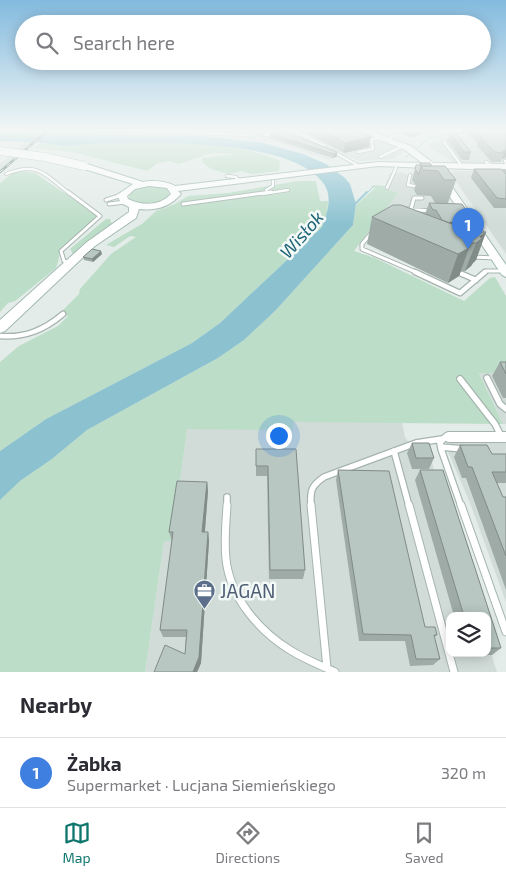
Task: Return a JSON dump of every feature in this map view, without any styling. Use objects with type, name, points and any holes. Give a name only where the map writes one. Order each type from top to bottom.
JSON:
[{"type":"main road","points":[[48,161],[81,167],[141,184],[164,184],[174,191],[273,181],[302,175]]},
{"type":"main road","points":[[428,161],[434,166],[445,187],[465,217],[505,272]]},
{"type":"main road","points":[[348,169],[360,166],[506,165]]},
{"type":"main road","points":[[174,191],[348,169],[491,166]]},
{"type":"main road","points":[[0,328],[70,263],[99,239],[132,216],[135,209],[122,183],[81,167]]},
{"type":"main road","points":[[128,198],[141,184]]},
{"type":"main road","points":[[99,239],[132,223],[150,206],[170,200],[174,191]]},
{"type":"main road","points":[[128,198],[150,206]]},
{"type":"street","points":[[445,438],[504,437]]},
{"type":"lane","points":[[352,161],[360,166]]},
{"type":"lane","points":[[459,161],[462,166]]},
{"type":"lane","points":[[6,174],[21,168],[36,169],[100,216],[76,239],[61,250],[64,261],[70,263]]},
{"type":"lane","points":[[387,188],[396,168]]},
{"type":"lane","points":[[410,175],[408,185],[427,187]]},
{"type":"lane","points":[[227,176],[236,177],[240,182]]},
{"type":"lane","points":[[263,192],[273,186],[273,181]]},
{"type":"lane","points":[[183,204],[288,190]]},
{"type":"lane","points":[[128,198],[108,202],[128,198]]},
{"type":"lane","points":[[411,209],[414,198],[422,198]]},
{"type":"lane","points":[[401,208],[439,212]]},
{"type":"lane","points":[[418,216],[429,216]]},
{"type":"lane","points":[[378,229],[370,233],[366,238],[362,244],[362,250],[383,257],[460,293],[486,271],[505,272]]},
{"type":"lane","points":[[468,256],[496,258]]},
{"type":"lane","points":[[462,274],[476,280]]},
{"type":"lane","points":[[0,336],[14,338],[27,335],[44,329],[63,314]]},
{"type":"lane","points":[[487,378],[500,404],[506,410]]},
{"type":"lane","points":[[460,379],[504,437]]},
{"type":"lane","points":[[441,447],[470,452],[464,437]]},
{"type":"lane","points":[[445,438],[441,447],[506,632]]},
{"type":"lane","points":[[327,668],[310,493],[316,482],[324,477],[416,443],[445,438]]},
{"type":"lane","points":[[394,451],[454,672]]},
{"type":"lane","points":[[227,497],[226,564],[230,579],[240,600],[260,625],[284,647],[335,672]]},
{"type":"shaded area","points":[[3,161],[14,161],[0,173],[0,164]]},
{"type":"shaded area","points":[[452,161],[506,161],[506,162],[455,163]]},
{"type":"shaded area","points":[[454,171],[506,171],[506,254],[451,174]]},
{"type":"shaded area","points":[[404,172],[404,174],[429,173],[457,217],[411,212],[372,225],[398,193],[384,189],[390,173]]},
{"type":"shaded area","points":[[479,372],[506,373],[506,424],[503,424]]},
{"type":"shaded area","points":[[293,422],[402,422],[405,437],[416,453],[429,453],[478,612],[446,612],[446,657],[491,657],[491,653],[497,672],[145,672],[164,541],[172,540],[187,429],[293,429]]},
{"type":"shaded area","points":[[452,442],[506,443],[506,602],[470,503],[448,452],[447,445]]},
{"type":"green space","points":[[109,161],[167,161],[158,163],[147,171]]},
{"type":"green space","points":[[170,161],[187,161],[179,164]]},
{"type":"green space","points":[[203,161],[280,161],[279,171],[252,174],[241,171],[229,174],[211,169]]},
{"type":"green space","points":[[18,170],[35,173],[98,216],[59,250],[56,268],[15,301],[8,303],[0,312],[0,183],[10,175],[9,173]]},
{"type":"green space","points":[[298,181],[316,181],[320,201],[328,201],[327,214],[322,227],[220,323],[192,343],[46,419],[0,451],[0,362],[19,346],[58,326],[68,316],[60,313],[79,294],[80,289],[111,254],[136,237],[130,236],[114,247],[106,245],[142,224],[156,211],[175,204],[188,196],[228,193]]},
{"type":"green space","points":[[373,185],[385,186],[385,189],[398,193],[354,251],[375,258],[464,301],[490,278],[495,277],[506,296],[506,373],[479,373],[503,424],[293,422],[293,430],[187,429],[172,541],[164,541],[145,672],[0,672],[0,500],[20,481],[52,459],[87,430],[218,358],[244,340],[276,310],[353,225],[356,205],[375,188],[371,187]]},
{"type":"green space","points":[[147,186],[162,187],[168,190],[169,195],[160,201],[149,204],[138,203],[129,198],[129,195],[134,190]]},
{"type":"green space","points":[[106,219],[110,219],[112,225],[82,245],[73,254],[70,249]]},
{"type":"water","points":[[291,161],[320,161],[345,178],[350,184],[356,204],[353,225],[276,310],[244,340],[218,358],[87,430],[52,459],[20,481],[0,500],[0,451],[46,419],[192,343],[220,323],[322,227],[329,200],[327,189],[306,168]]},
{"type":"building","points":[[420,163],[430,163],[432,166],[421,166],[418,174],[415,169],[416,165],[421,165]]},
{"type":"building","points":[[421,166],[445,166],[456,180],[444,180],[438,171],[423,170]]},
{"type":"building","points":[[474,169],[501,169],[506,174],[506,199],[497,198]]},
{"type":"building","points":[[429,203],[462,204],[481,232],[442,220]]},
{"type":"building","points":[[393,205],[401,205],[477,232],[486,232],[476,243],[470,243],[469,248],[458,254],[372,217]]},
{"type":"building","points":[[92,249],[101,251],[92,259],[83,257]]},
{"type":"building","points":[[500,362],[506,362],[506,374]]},
{"type":"building","points":[[412,443],[429,443],[434,458],[416,458]]},
{"type":"building","points":[[460,445],[487,445],[492,454],[506,454],[506,472],[492,472],[503,497],[506,497],[506,556],[472,467],[468,467]]},
{"type":"building","points":[[256,449],[296,449],[305,570],[270,570],[268,466],[256,466]]},
{"type":"building","points":[[338,470],[389,471],[425,627],[435,627],[437,635],[434,635],[440,659],[416,659],[411,635],[363,634]]},
{"type":"building","points":[[420,470],[443,470],[489,612],[463,612]]},
{"type":"building","points":[[177,481],[207,482],[202,532],[208,532],[199,657],[193,672],[154,672],[165,645],[185,654],[187,630],[160,630],[173,532],[169,532]]},
{"type":"building","points":[[491,617],[501,648],[491,648]]},
{"type":"waterway","points":[[366,194],[373,187]]},
{"type":"waterway","points":[[354,205],[367,192]]},
{"type":"railway","points":[[0,172],[12,161]]},
{"type":"place","name":"Żabka","points":[[468,249]]},
{"type":"place","name":"JAGAN","points":[[204,610]]},
{"type":"water label","name":"Wisłok","points":[[302,235]]}]
